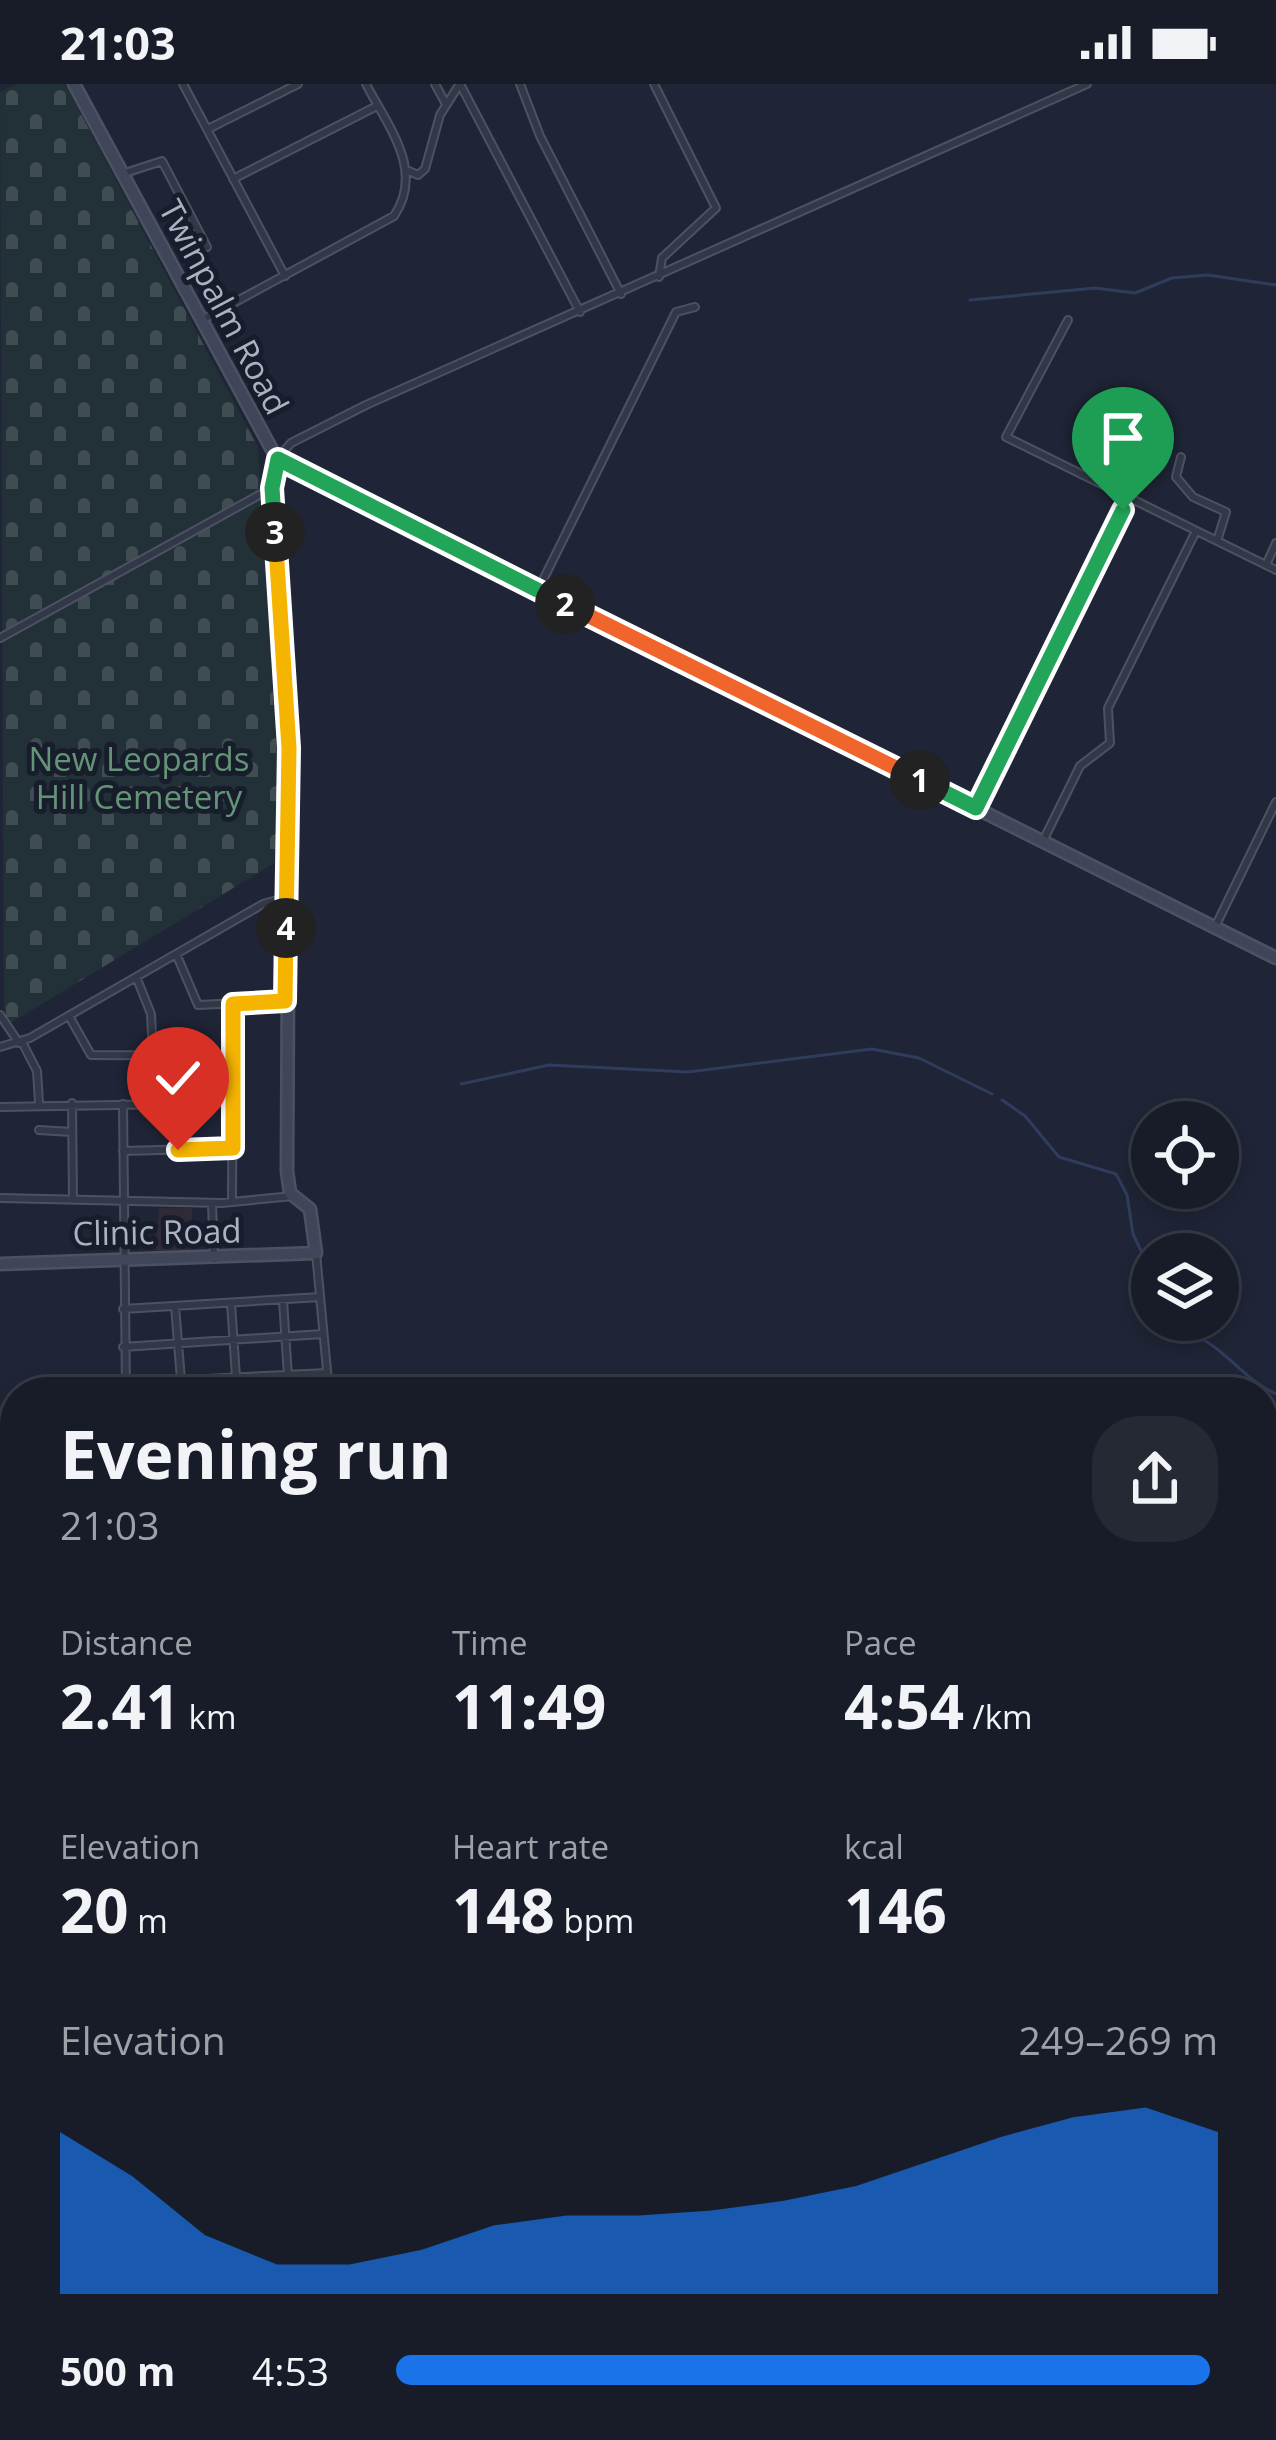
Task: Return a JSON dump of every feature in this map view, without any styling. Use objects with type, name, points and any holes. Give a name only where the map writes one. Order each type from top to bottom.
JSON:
[{"type":"main road","name":"Twinpalm Road","points":[[74,84],[278,459],[1276,958]]},
{"type":"main road","points":[[278,459],[272,488],[289,748],[285,1129],[293,1196],[310,1209],[316,1253]]},
{"type":"main road","name":"Clinic Road","points":[[0,1264],[316,1253]]},
{"type":"street","points":[[183,84],[285,276]]},
{"type":"street","points":[[272,84],[278,94]]},
{"type":"street","points":[[208,129],[298,84]]},
{"type":"street","points":[[200,320],[387,223],[407,194],[409,172],[366,84]]},
{"type":"street","points":[[435,84],[446,104]]},
{"type":"street","points":[[409,172],[418,175],[424,169],[446,104],[459,84],[580,313]]},
{"type":"street","points":[[520,84],[540,136],[621,294]]},
{"type":"street","points":[[653,84],[716,208],[662,258],[659,277]]},
{"type":"street","points":[[278,459],[292,443],[337,419],[1087,84]]},
{"type":"street","points":[[233,179],[377,106]]},
{"type":"street","points":[[122,174],[162,161],[207,247]]},
{"type":"street","points":[[538,590],[676,312],[695,307]]},
{"type":"street","points":[[1068,320],[1006,437],[1276,570]]},
{"type":"street","points":[[1181,457],[1176,477],[1188,492],[1226,512],[1217,541]]},
{"type":"street","points":[[0,638],[272,488]]},
{"type":"street","points":[[976,808],[1129,498]]},
{"type":"street","points":[[1043,842],[1078,770],[1110,743],[1108,708],[1196,531]]},
{"type":"street","points":[[1266,565],[1276,543]]},
{"type":"street","points":[[1215,927],[1276,802]]},
{"type":"street","points":[[0,1047],[20,1042],[69,1016],[263,904],[288,897]]},
{"type":"street","points":[[177,956],[195,1004],[285,1001]]},
{"type":"street","points":[[136,979],[151,1014],[154,1056]]},
{"type":"street","points":[[232,1201],[233,1004]]},
{"type":"street","points":[[0,1016],[37,1071],[39,1103]]},
{"type":"street","points":[[69,1016],[91,1055],[233,1056]]},
{"type":"street","points":[[72,1103],[73,1199]]},
{"type":"street","points":[[0,1107],[233,1103]]},
{"type":"street","points":[[123,1104],[125,1377]]},
{"type":"street","points":[[39,1130],[70,1132]]},
{"type":"street","points":[[123,1151],[233,1148]]},
{"type":"street","points":[[0,1198],[212,1203],[293,1196]]},
{"type":"street","points":[[212,1203],[214,1259]]},
{"type":"street","points":[[316,1253],[327,1377]]},
{"type":"street","points":[[123,1309],[320,1297]]},
{"type":"street","points":[[283,1300],[286,1375]]},
{"type":"street","points":[[231,1303],[236,1377]]},
{"type":"street","points":[[175,1306],[180,1377]]},
{"type":"street","points":[[123,1347],[323,1334]]},
{"type":"street","points":[[253,1377],[327,1373]]},
{"type":"shaded area","points":[[159,1208],[192,1208],[192,1257],[155,1257]]},
{"type":"green space","name":"New Leopards Hill Cemetery","points":[[16,84],[65,84],[258,447],[283,858],[4,1027],[0,92]]},
{"type":"waterway","points":[[970,300],[1095,288],[1135,293],[1172,278],[1208,275],[1276,285]]},
{"type":"waterway","points":[[461,1084],[549,1065],[688,1072],[872,1049],[919,1058],[992,1094]]},
{"type":"waterway","points":[[1002,1100],[1025,1116],[1059,1157],[1116,1174],[1127,1195],[1133,1233]]},
{"type":"waterway","points":[[1204,1341],[1250,1377]]},
{"type":"route","points":[[178,1150],[233,1148],[233,1004],[285,1001],[290,783],[272,488],[278,459],[976,808],[1123,510]]}]
